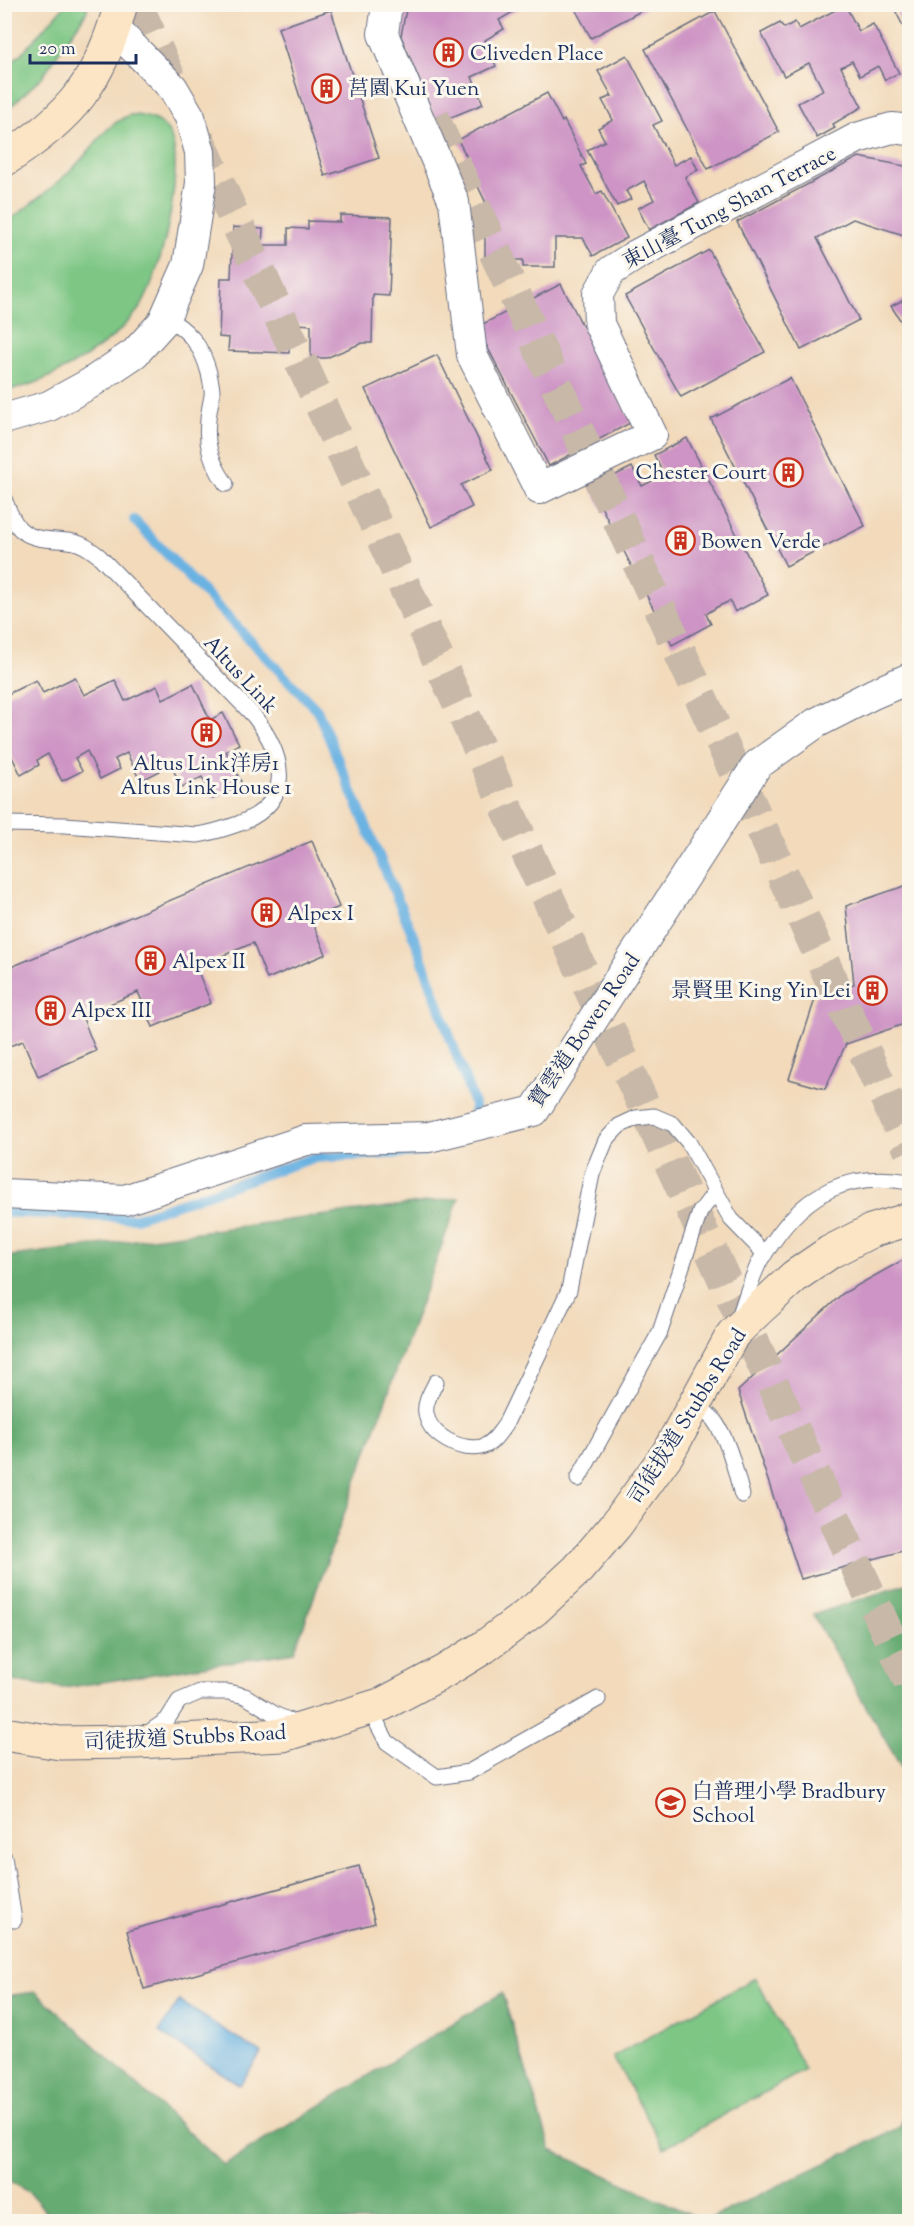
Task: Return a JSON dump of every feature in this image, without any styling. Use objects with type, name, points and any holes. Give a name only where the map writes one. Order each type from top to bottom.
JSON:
[{"type":"main road","points":[[4,160],[33,142],[71,107],[95,75],[118,16]]},
{"type":"main road","name":"司徒拔道 Stubbs Road","points":[[4,1734],[60,1743],[283,1735],[383,1704],[445,1671],[484,1647],[536,1609],[578,1569],[616,1525],[668,1453],[734,1334],[795,1276],[830,1252],[871,1231],[909,1219]]},
{"type":"street","name":"東山臺 Tung Shan Terrace","points":[[387,4],[383,34],[454,202],[472,355],[538,489],[652,435],[599,324],[598,294],[611,271],[636,255],[856,138],[892,128],[909,130]]},
{"type":"street","points":[[4,419],[49,406],[89,384],[135,353],[163,321],[188,265],[201,183],[200,152],[190,117],[173,88],[118,16]]},
{"type":"street","name":"寶雲道 Bowen Road","points":[[4,1194],[125,1200],[306,1140],[429,1137],[534,1111],[757,765],[816,723],[909,678]]},
{"type":"lane","points":[[165,317],[190,334],[196,340],[204,356],[212,394],[208,411],[208,442],[210,453],[226,484]]},
{"type":"lane","name":"Altus Link","points":[[4,499],[18,527],[28,535],[76,542],[99,556],[254,716],[274,746],[279,760],[280,774],[278,788],[264,811],[253,818],[210,834],[197,835],[65,825],[4,824]]},
{"type":"lane","points":[[436,1382],[427,1402],[426,1414],[434,1430],[458,1445],[482,1447],[492,1441],[505,1425],[569,1290],[592,1174],[606,1140],[619,1126],[636,1118],[654,1116],[673,1124],[688,1143],[731,1219],[765,1254]]},
{"type":"lane","points":[[734,1334],[758,1263],[787,1222],[816,1197],[856,1179],[886,1178],[909,1182]]},
{"type":"lane","points":[[578,1479],[660,1332],[700,1212],[715,1192]]},
{"type":"lane","points":[[695,1404],[713,1419],[720,1431],[742,1495]]},
{"type":"lane","points":[[136,1742],[167,1720],[180,1701],[200,1692],[228,1692],[245,1696],[276,1715],[307,1728]]},
{"type":"lane","points":[[369,1708],[387,1742],[437,1776],[469,1772],[598,1700]]},
{"type":"lane","points":[[4,1857],[14,1920]]},
{"type":"green space","points":[[65,5],[88,5],[86,13],[42,77],[5,112],[5,67],[21,54]]},
{"type":"green space","points":[[130,115],[149,117],[164,126],[171,137],[175,153],[173,199],[168,225],[155,275],[147,295],[129,321],[94,351],[40,381],[5,391],[5,223],[65,176],[106,131]]},
{"type":"green space","points":[[459,1198],[294,1652],[64,1688],[5,1680],[5,1257]]},
{"type":"green space","points":[[910,1583],[909,1781],[813,1615]]},
{"type":"green space","points":[[755,1978],[805,2070],[664,2148],[613,2057]]},
{"type":"green space","points":[[36,1992],[224,2165],[502,1993],[551,2150],[705,2221],[54,2221],[30,2193],[5,2178],[5,1996]]},
{"type":"green space","points":[[909,2104],[909,2221],[705,2221],[900,2127]]},
{"type":"water","points":[[179,2001],[261,2053],[240,2085],[159,2032]]},
{"type":"building","name":"Cliveden Place","points":[[407,4],[527,4],[499,20],[504,29],[485,40],[496,66],[472,77],[483,104],[437,123],[401,36]]},
{"type":"building","points":[[892,4],[910,4],[910,40]]},
{"type":"building","points":[[573,5],[652,5],[591,38]]},
{"type":"building","points":[[845,5],[859,31],[873,24],[899,73],[885,80],[878,66],[860,76],[852,61],[841,67],[862,107],[833,124],[835,128],[817,138],[798,103],[823,90],[809,63],[784,76],[761,33],[780,23],[784,28],[795,22],[799,29]]},
{"type":"building","name":"莒園 Kui Yuen","points":[[331,10],[379,158],[325,176],[278,28]]},
{"type":"building","points":[[715,11],[779,132],[708,169],[645,49]]},
{"type":"building","points":[[627,55],[662,121],[653,125],[674,165],[691,156],[698,170],[685,177],[699,203],[649,230],[638,208],[654,200],[644,181],[626,191],[631,199],[617,206],[587,150],[605,141],[598,128],[613,120],[602,100],[612,96],[598,71]]},
{"type":"building","points":[[547,93],[562,122],[564,120],[586,164],[581,166],[596,194],[602,191],[627,238],[593,256],[583,238],[555,238],[555,267],[523,267],[523,260],[485,260],[485,201],[470,170],[473,169],[458,140]]},
{"type":"building","points":[[859,157],[910,167],[910,237],[853,219],[817,238],[859,320],[801,350],[737,222]]},
{"type":"building","points":[[340,215],[392,217],[389,296],[373,295],[372,343],[362,343],[326,358],[311,358],[311,325],[298,324],[297,340],[289,340],[289,353],[228,351],[229,338],[219,337],[221,278],[231,278],[233,227],[263,229],[262,245],[288,245],[288,228],[308,229],[308,221],[340,222]]},
{"type":"building","points":[[709,250],[765,352],[681,397],[625,296]]},
{"type":"building","points":[[561,284],[632,422],[549,466],[477,327]]},
{"type":"building","points":[[910,297],[910,335],[891,306]]},
{"type":"building","points":[[437,355],[493,470],[461,485],[472,507],[431,527],[365,389]]},
{"type":"building","name":"Chester Court","points":[[790,378],[865,526],[786,566],[711,419]]},
{"type":"building","name":"Bowen Verde","points":[[687,438],[768,595],[735,612],[730,601],[717,607],[706,614],[711,624],[672,645],[591,487],[632,467],[642,486],[664,475],[654,455]]},
{"type":"building","points":[[75,677],[84,695],[115,680],[125,701],[157,686],[163,699],[193,684],[210,720],[223,713],[239,744],[226,751],[242,784],[213,799],[202,777],[182,787],[168,760],[157,765],[160,771],[140,781],[127,753],[115,759],[120,769],[100,779],[87,751],[75,758],[82,771],[62,781],[48,754],[37,760],[39,765],[21,775],[7,747],[4,749],[4,696],[36,680],[43,693]]},
{"type":"building","points":[[312,841],[339,907],[311,919],[326,954],[267,979],[253,943],[196,967],[211,1003],[153,1027],[138,992],[82,1016],[96,1051],[38,1076],[23,1041],[4,1048],[4,970]]},
{"type":"building","name":"景賢里 King Yin Lei","points":[[910,884],[910,1022],[846,1044],[825,1089],[789,1079],[816,996],[854,984],[846,906]]},
{"type":"building","points":[[910,1256],[910,1549],[801,1579],[738,1391],[842,1294]]},
{"type":"building","points":[[359,1866],[375,1923],[144,1989],[127,1931]]},
{"type":"waterway","points":[[134,520],[317,710],[417,945],[474,1104],[475,1124]]},
{"type":"waterway","points":[[4,1212],[136,1218],[313,1158],[423,1152]]},
{"type":"tunnel","points":[[136,4],[176,92]]},
{"type":"tunnel","points":[[433,118],[910,1150]]},
{"type":"tunnel","points":[[198,139],[910,1682]]},
{"type":"place","name":"Cliveden Place","points":[[449,53]]},
{"type":"place","name":"莒園 Kui Yuen","points":[[327,88]]},
{"type":"place","name":"Chester Court","points":[[788,472]]},
{"type":"place","name":"Bowen Verde","points":[[680,541]]},
{"type":"place","name":"Altus Link洋房1 Altus Link House 1","points":[[206,732]]},
{"type":"place","name":"Alpex I","points":[[266,913]]},
{"type":"place","name":"Alpex II","points":[[151,961]]},
{"type":"place","name":"景賢里 King Yin Lei","points":[[872,990]]},
{"type":"place","name":"Alpex III","points":[[50,1010]]},
{"type":"place","name":"白普理小學 Bradbury School","points":[[671,1803]]}]
